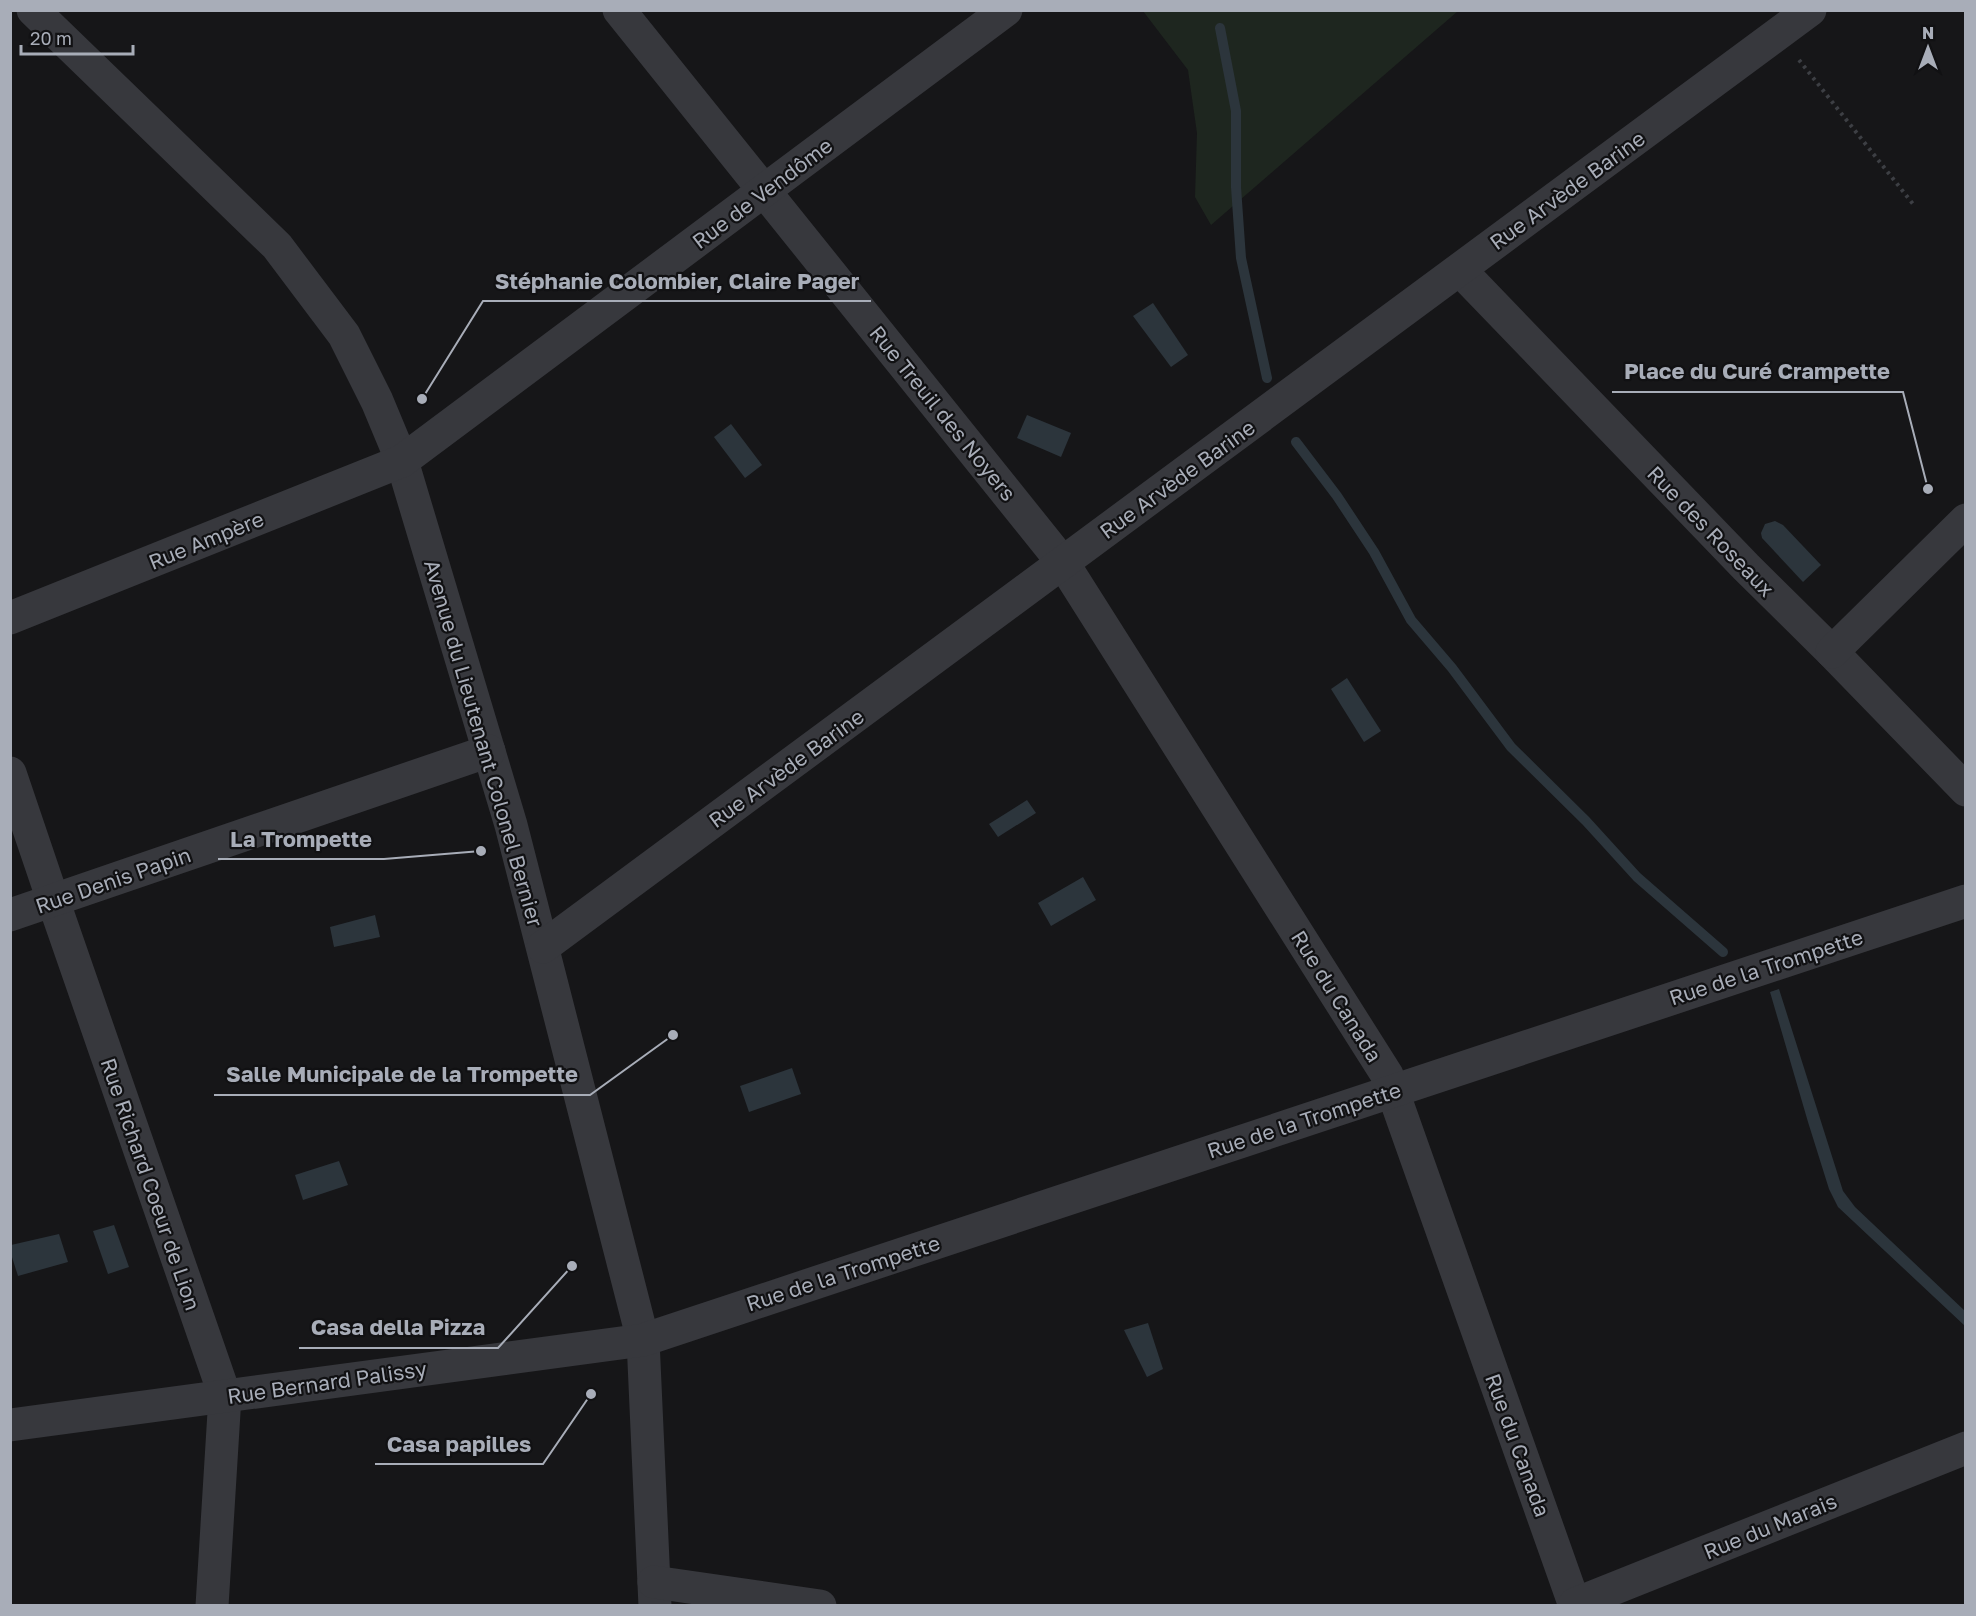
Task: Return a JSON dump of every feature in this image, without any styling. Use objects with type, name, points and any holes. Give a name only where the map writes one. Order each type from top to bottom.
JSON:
[{"type":"street","name":"Avenue du Lieutenant Colonel Bernier","points":[[33,10],[277,246],[344,335],[377,401],[402,461],[511,825],[643,1340],[654,1594]]},
{"type":"street","name":"Rue Treuil des Noyers","points":[[619,10],[1063,563]]},
{"type":"street","name":"Rue de Vendôme","points":[[402,461],[1006,10]]},
{"type":"street","name":"Rue Arvède Barine","points":[[543,947],[1810,10]]},
{"type":"street","name":"Rue des Roseaux","points":[[1460,270],[1965,790]]},
{"type":"street","name":"Rue Ampère","points":[[10,618],[402,461]]},
{"type":"street","points":[[1832,652],[1965,519]]},
{"type":"street","name":"Rue du Canada","points":[[1063,563],[1387,1075],[1575,1605]]},
{"type":"street","name":"Rue Denis Papin","points":[[10,915],[489,751]]},
{"type":"street","name":"Rue Richard Coeur de Lion","points":[[10,773],[225,1396],[212,1605]]},
{"type":"street","name":"Rue de la Trompette","points":[[643,1340],[1965,901]]},
{"type":"street","name":"Rue Bernard Palissy","points":[[10,1425],[643,1340]]},
{"type":"street","name":"Rue du Marais","points":[[1575,1605],[1965,1448]]},
{"type":"street","points":[[654,1594],[820,1605]]},
{"type":"path","points":[[1779,34],[1913,204]]},
{"type":"shaded area","points":[[1143,11],[1458,11],[1211,225],[1195,197],[1197,133],[1188,70]]},
{"type":"shaded area","points":[[1153,303],[1188,355],[1171,367],[1133,316]]},
{"type":"shaded area","points":[[1027,415],[1071,433],[1061,457],[1017,438]]},
{"type":"shaded area","points":[[731,424],[762,465],[745,478],[714,437]]},
{"type":"shaded area","points":[[1775,521],[1783,525],[1821,565],[1803,582],[1762,538],[1761,533],[1765,524]]},
{"type":"shaded area","points":[[1347,678],[1381,731],[1364,742],[1331,689]]},
{"type":"shaded area","points":[[1027,800],[1036,813],[998,837],[989,824]]},
{"type":"shaded area","points":[[1083,877],[1096,900],[1051,926],[1038,903]]},
{"type":"shaded area","points":[[375,915],[380,937],[334,947],[330,927]]},
{"type":"shaded area","points":[[1779,989],[1843,1191],[1855,1207],[1965,1311],[1965,1326],[1838,1207],[1829,1189],[1770,992]]},
{"type":"shaded area","points":[[792,1068],[801,1094],[749,1112],[740,1086]]},
{"type":"shaded area","points":[[339,1161],[348,1185],[303,1200],[295,1175]]},
{"type":"shaded area","points":[[114,1225],[129,1267],[108,1274],[93,1231]]},
{"type":"shaded area","points":[[59,1234],[68,1262],[18,1276],[11,1254],[11,1245]]},
{"type":"shaded area","points":[[1148,1323],[1163,1369],[1147,1377],[1124,1330]]},
{"type":"waterway","points":[[1220,28],[1236,111],[1236,187],[1241,258],[1267,378]]},
{"type":"waterway","points":[[1296,442],[1337,496],[1374,552],[1411,620],[1452,668],[1511,747],[1586,821],[1637,877],[1723,952]]},
{"type":"place","name":"Stéphanie Colombier, Claire Pager","points":[[422,399]]},
{"type":"place","name":"Place du Curé Crampette","points":[[1928,489]]},
{"type":"place","name":"La Trompette","points":[[481,851]]},
{"type":"place","name":"Salle Municipale de la Trompette","points":[[673,1035]]},
{"type":"place","name":"Casa della Pizza","points":[[572,1266]]},
{"type":"place","name":"Casa papilles","points":[[591,1394]]}]
